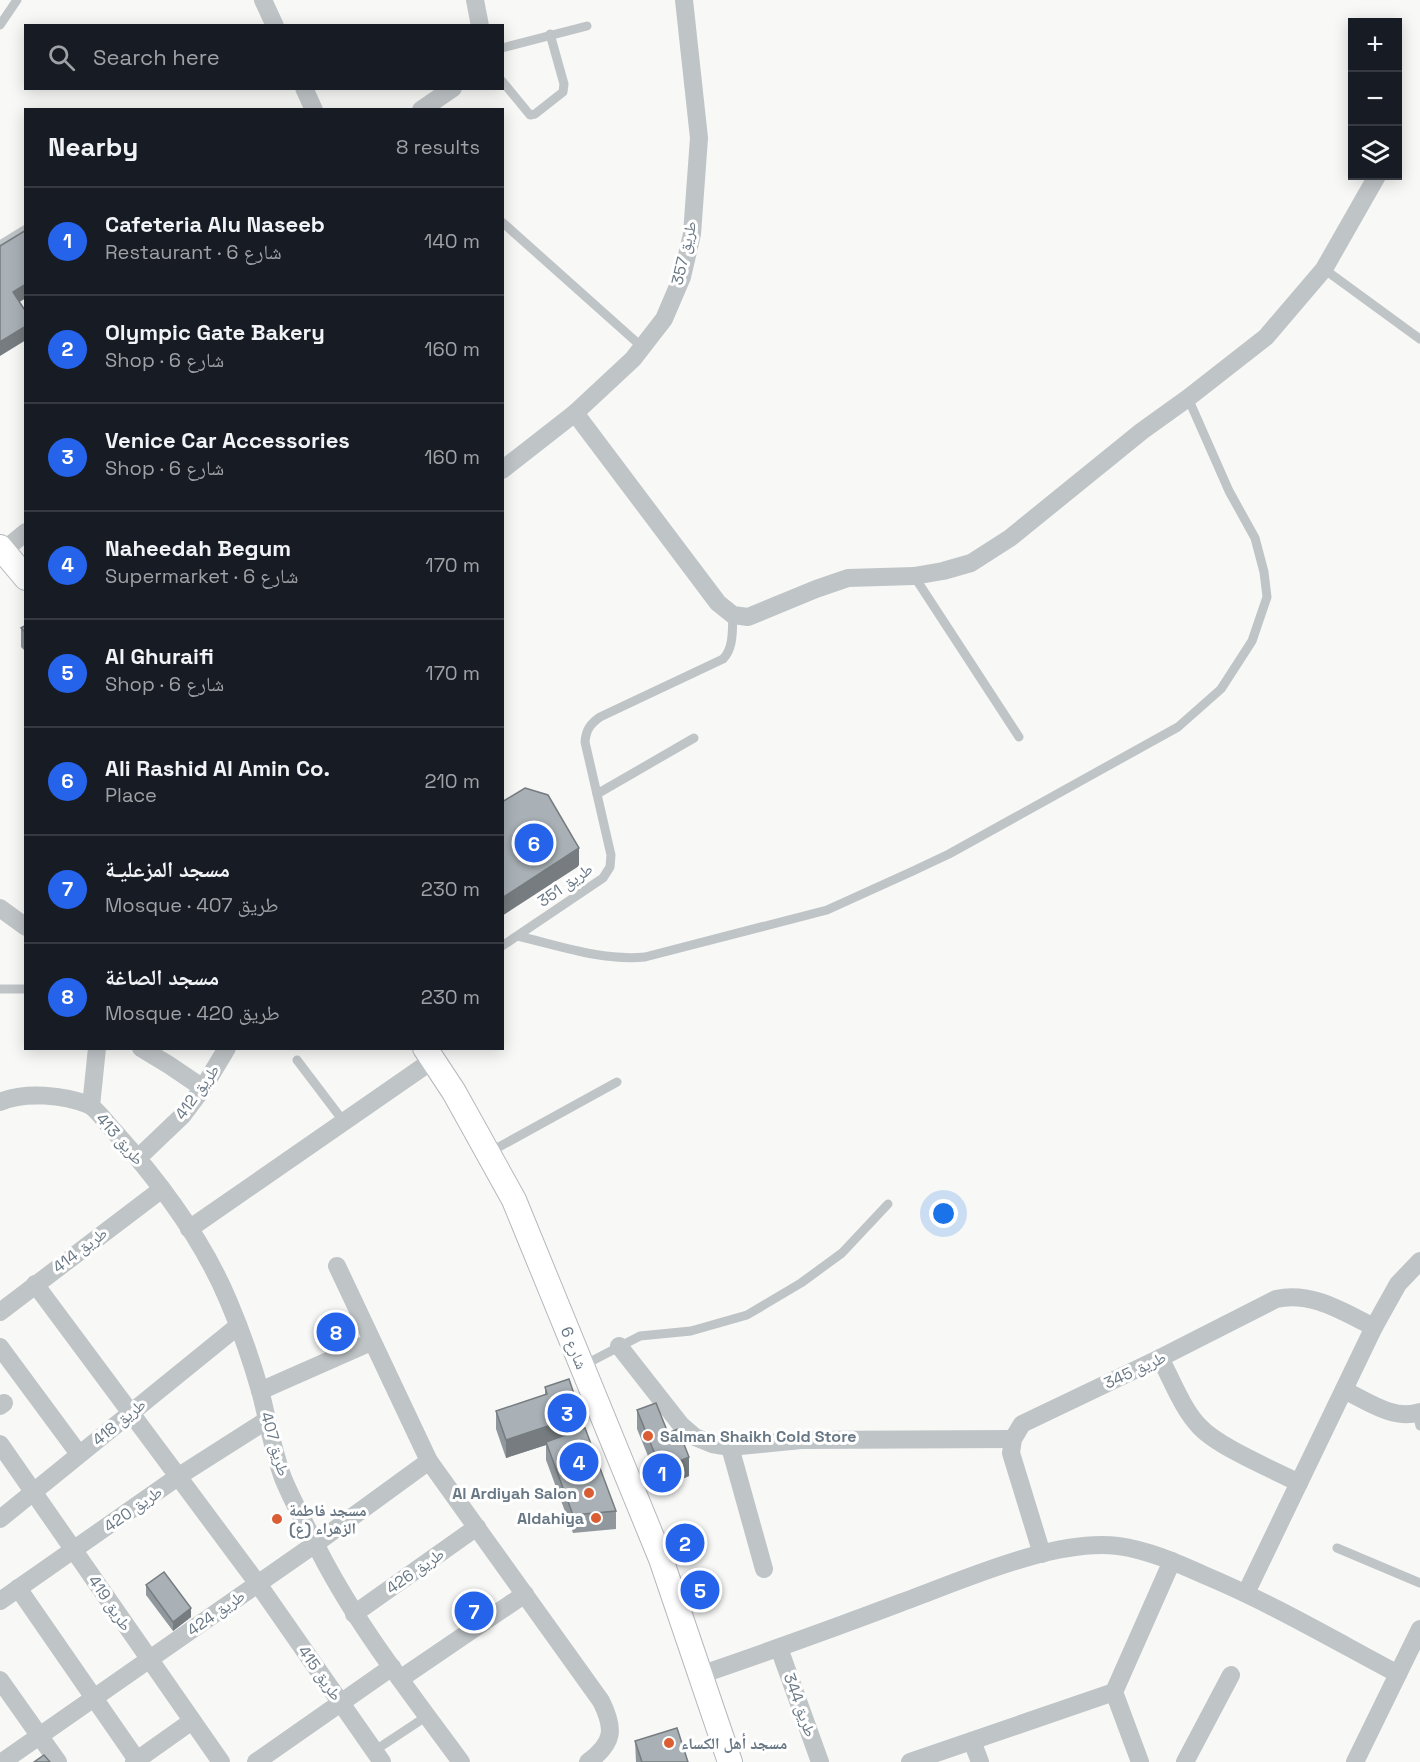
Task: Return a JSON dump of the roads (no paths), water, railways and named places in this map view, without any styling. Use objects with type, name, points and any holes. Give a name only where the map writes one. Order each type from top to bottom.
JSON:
[{"type":"street","points":[[263,0],[274,24]]},
{"type":"street","points":[[475,0],[480,24]]},
{"type":"street","name":"طريق 357","points":[[504,468],[575,413],[633,359],[664,319],[682,277],[692,234],[699,138],[684,0]]},
{"type":"street","points":[[305,90],[313,108]]},
{"type":"street","points":[[424,108],[450,90]]},
{"type":"street","points":[[575,413],[718,603],[733,615],[748,618],[848,578],[914,576],[972,563],[1010,538],[1142,430],[1188,398],[1266,336],[1324,269],[1375,180]]},
{"type":"street","points":[[24,533],[1,549],[24,576]]},
{"type":"street","points":[[0,908],[24,926]]},
{"type":"street","points":[[91,1106],[97,1050]]},
{"type":"street","points":[[144,1050],[203,1088]]},
{"type":"street","name":"طريق 412","points":[[138,1158],[182,1116],[203,1088],[226,1050]]},
{"type":"street","points":[[189,1229],[344,1122],[429,1054]]},
{"type":"street","name":"شارع 6","points":[[429,1054],[454,1092],[514,1200],[660,1559],[730,1762]]},
{"type":"street","name":"طريق 413","points":[[0,1102],[9,1098],[34,1096],[61,1098],[91,1106],[138,1158],[162,1189]]},
{"type":"street","name":"طريق 407","points":[[162,1189],[215,1273],[238,1326],[260,1391],[283,1478],[315,1544],[354,1614],[461,1762]]},
{"type":"street","name":"طريق 414","points":[[0,1311],[162,1189]]},
{"type":"street","points":[[1246,1593],[1374,1327],[1398,1284],[1420,1261]]},
{"type":"street","points":[[337,1266],[429,1461],[602,1701],[610,1718],[610,1737],[601,1751],[588,1762]]},
{"type":"street","name":"طريق 415","points":[[35,1284],[258,1584],[378,1757]]},
{"type":"street","name":"طريق 345","points":[[1012,1439],[1022,1424],[1030,1419],[1160,1358],[1265,1304],[1287,1297],[1310,1298],[1374,1327]]},
{"type":"street","name":"طريق 418","points":[[0,1519],[238,1326]]},
{"type":"street","points":[[260,1391],[371,1342]]},
{"type":"street","points":[[619,1346],[681,1425],[695,1437],[712,1444],[730,1447],[801,1440],[1012,1439],[1012,1459],[1042,1554]]},
{"type":"street","points":[[0,1347],[79,1454]]},
{"type":"street","points":[[1160,1358],[1192,1417],[1203,1431],[1299,1483]]},
{"type":"street","points":[[1344,1390],[1397,1414],[1419,1417]]},
{"type":"street","name":"طريق 420","points":[[0,1601],[179,1476],[267,1420]]},
{"type":"street","name":"طريق 419","points":[[0,1444],[221,1762]]},
{"type":"street","points":[[730,1447],[764,1569]]},
{"type":"street","name":"طريق 424","points":[[2,1762],[315,1544],[429,1461]]},
{"type":"street","name":"طريق 426","points":[[354,1614],[477,1527]]},
{"type":"street","points":[[700,1675],[1000,1566],[1077,1547],[1116,1546],[1132,1548],[1172,1561],[1246,1593],[1398,1674]]},
{"type":"street","points":[[1140,1762],[1114,1692],[1172,1561]]},
{"type":"street","points":[[18,1588],[136,1761],[192,1721]]},
{"type":"street","points":[[256,1762],[340,1702],[396,1673],[525,1594]]},
{"type":"street","points":[[1355,1762],[1420,1629]]},
{"type":"street","name":"طريق 344","points":[[779,1648],[820,1762]]},
{"type":"street","points":[[1185,1762],[1231,1674]]},
{"type":"street","points":[[0,1680],[58,1762]]},
{"type":"street","points":[[910,1762],[1114,1692]]},
{"type":"street","points":[[972,1741],[980,1762]]},
{"type":"lane","points":[[0,26],[17,0]]},
{"type":"lane","points":[[504,47],[586,26]]},
{"type":"lane","points":[[504,83],[530,115],[535,114],[563,92],[564,84],[550,34]]},
{"type":"lane","points":[[504,224],[642,347]]},
{"type":"lane","points":[[0,245],[24,230]]},
{"type":"lane","points":[[1324,269],[1420,339]]},
{"type":"lane","points":[[518,936],[604,957],[645,957],[827,910],[949,854],[1178,727],[1221,689],[1251,640],[1267,597],[1264,572],[1255,538],[1229,491],[1188,398]]},
{"type":"lane","points":[[914,576],[1019,737]]},
{"type":"lane","name":"طريق 351","points":[[504,945],[603,878],[608,872],[611,855],[585,742],[586,731],[591,723],[723,659],[731,645],[733,615]]},
{"type":"lane","points":[[597,794],[694,738]]},
{"type":"lane","points":[[0,989],[24,989]]},
{"type":"lane","points":[[297,1060],[344,1122]]},
{"type":"lane","points":[[488,1153],[618,1082]]},
{"type":"lane","points":[[582,1366],[640,1336],[692,1331],[747,1315],[801,1283],[842,1253],[888,1204]]},
{"type":"lane","points":[[1337,1548],[1420,1584]]},
{"type":"lane","points":[[378,1757],[427,1716]]},
{"type":"place","name":"Ali Rashid Al Amin Co.","points":[[534,843]]},
{"type":"place","name":"مسجد الصاغة","points":[[336,1332]]},
{"type":"place","name":"Venice Car Accessories","points":[[567,1413]]},
{"type":"place","name":"Salman Shaikh Cold Store","points":[[648,1436]]},
{"type":"place","name":"Naheedah Begum","points":[[579,1462]]},
{"type":"place","name":"Cafeteria Alu Naseeb","points":[[662,1473]]},
{"type":"place","name":"Al Ardiyah Salon","points":[[589,1493]]},
{"type":"place","name":"Aldahiya","points":[[596,1518]]},
{"type":"place","name":"مسجد فاطمة الزهراء (ع)","points":[[277,1519]]},
{"type":"place","name":"Olympic Gate Bakery","points":[[685,1543]]},
{"type":"place","name":"Al Ghuraifi","points":[[700,1590]]},
{"type":"place","name":"مسجد المزعليـة","points":[[474,1611]]},
{"type":"place","name":"مسجد أهل الكساء","points":[[669,1743]]}]
